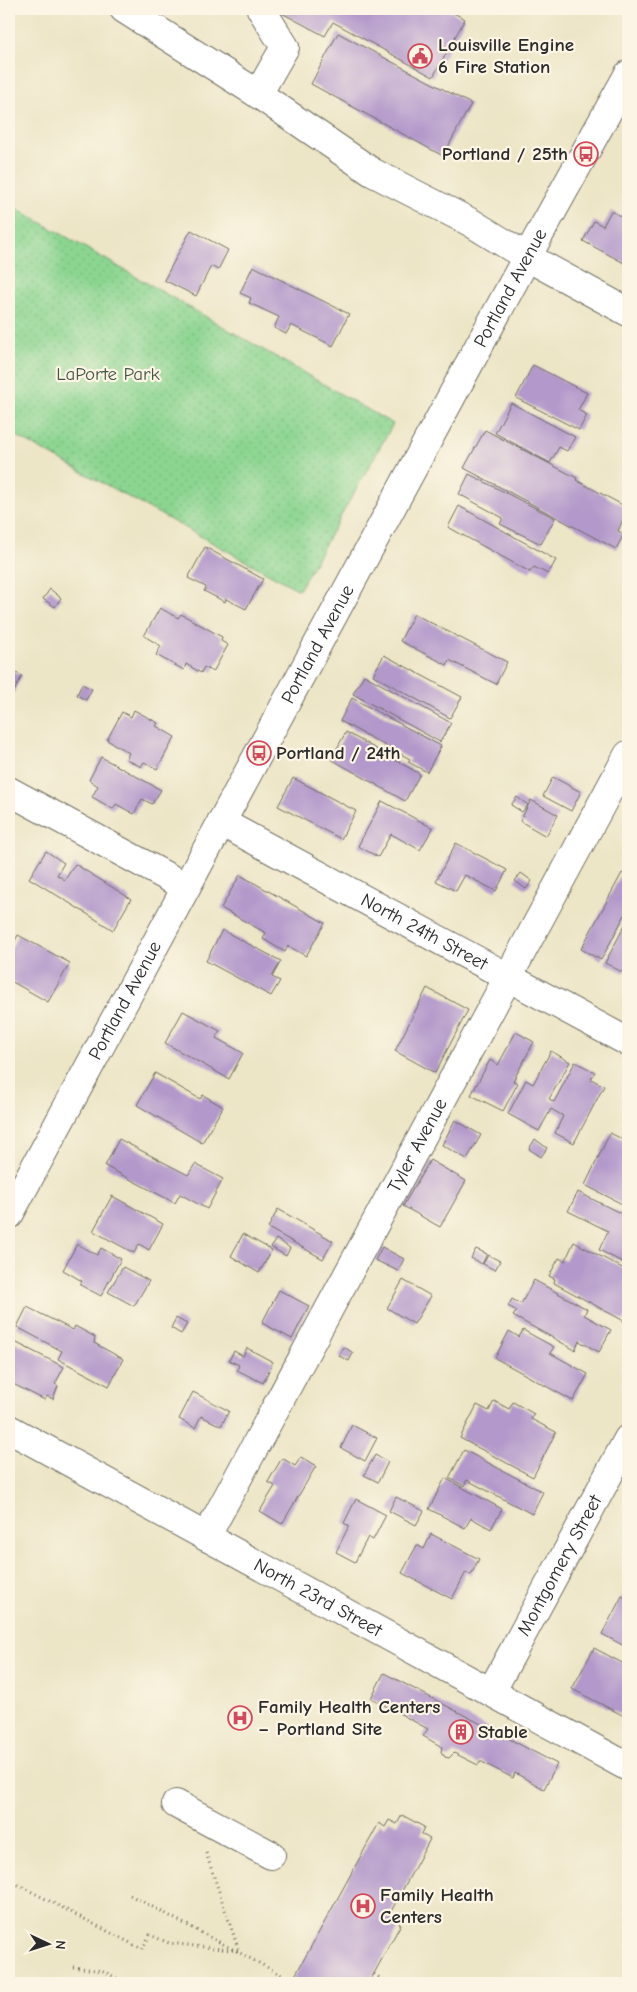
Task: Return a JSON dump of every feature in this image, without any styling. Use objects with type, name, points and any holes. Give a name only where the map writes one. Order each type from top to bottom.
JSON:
[{"type":"street","points":[[124,9],[258,94],[372,172],[470,222],[528,257],[628,312]]},
{"type":"street","points":[[258,94],[285,47],[261,9]]},
{"type":"street","name":"Portland Avenue","points":[[9,1215],[628,75]]},
{"type":"street","name":"Tyler Avenue","points":[[206,1537],[628,755]]},
{"type":"street","points":[[9,792],[186,887]]},
{"type":"street","name":"North 24th Street","points":[[221,822],[628,1042]]},
{"type":"street","name":"North 23rd Street","points":[[9,1429],[628,1768]]},
{"type":"street","name":"Montgomery Street","points":[[491,1692],[628,1438]]},
{"type":"street","points":[[184,1808],[271,1855]]},
{"type":"path","points":[[184,1808],[239,1952]]},
{"type":"path","points":[[9,1880],[142,1949],[150,1935],[169,1943],[239,1952]]},
{"type":"path","points":[[130,1895],[292,1981]]},
{"type":"path","points":[[73,1967],[103,1971],[126,1983]]},
{"type":"path","points":[[374,1974],[388,1983]]},
{"type":"green space","name":"LaPorte Park","points":[[9,204],[393,424],[299,590],[9,432]]},
{"type":"building","name":"Louisville Engine 6 Fire Station","points":[[280,9],[446,9],[465,19],[433,77],[333,22],[325,36],[278,11]]},
{"type":"building","points":[[338,33],[471,104],[443,156],[311,84]]},
{"type":"building","points":[[611,211],[628,220],[628,265],[583,241],[594,221],[603,226]]},
{"type":"building","points":[[191,230],[228,250],[218,270],[211,266],[196,296],[164,280]]},
{"type":"building","points":[[253,266],[349,314],[333,346],[291,325],[286,334],[274,328],[279,317],[249,303],[251,298],[240,293]]},
{"type":"building","points":[[533,365],[587,393],[578,410],[587,415],[579,430],[516,398]]},
{"type":"building","points":[[511,403],[575,437],[567,451],[559,447],[550,463],[495,433]]},
{"type":"building","points":[[485,430],[577,478],[576,480],[628,508],[618,531],[624,534],[616,549],[464,468]]},
{"type":"building","points":[[469,474],[555,518],[541,544],[500,524],[503,518],[459,494]]},
{"type":"building","points":[[459,506],[556,560],[548,574],[534,567],[530,572],[448,527]]},
{"type":"building","points":[[205,547],[263,579],[246,609],[226,599],[225,602],[204,591],[206,587],[188,578]]},
{"type":"building","points":[[50,589],[61,598],[55,607],[43,599]]},
{"type":"building","points":[[160,608],[178,618],[181,614],[222,637],[221,641],[228,645],[213,672],[204,667],[201,673],[186,664],[184,670],[156,655],[161,646],[144,636]]},
{"type":"building","points":[[414,614],[507,662],[496,684],[449,660],[447,665],[400,641]]},
{"type":"building","points":[[384,655],[462,697],[450,718],[373,675]]},
{"type":"building","points":[[9,669],[22,676],[9,701]]},
{"type":"building","points":[[364,675],[451,723],[440,742],[353,694]]},
{"type":"building","points":[[82,684],[92,689],[86,700],[77,695]]},
{"type":"building","points":[[352,698],[441,746],[427,772],[408,762],[410,759],[340,721]]},
{"type":"building","points":[[134,710],[158,723],[156,726],[175,737],[157,769],[144,762],[141,767],[126,759],[129,753],[107,740],[122,712],[131,717]]},
{"type":"building","points":[[346,732],[420,774],[405,801],[331,759]]},
{"type":"building","points":[[101,757],[161,790],[152,804],[142,799],[134,814],[116,804],[113,809],[92,797],[98,786],[89,780]]},
{"type":"building","points":[[553,777],[581,792],[571,811],[543,796]]},
{"type":"building","points":[[293,778],[356,811],[341,839],[278,806]]},
{"type":"building","points":[[517,797],[528,805],[522,812],[511,805]]},
{"type":"building","points":[[531,800],[558,815],[546,836],[520,821]]},
{"type":"building","points":[[382,801],[433,828],[420,850],[391,834],[378,857],[358,846]]},
{"type":"building","points":[[456,843],[507,870],[496,891],[465,875],[456,891],[436,881]]},
{"type":"building","points":[[46,851],[64,863],[57,875],[65,880],[75,864],[131,899],[113,930],[29,878]]},
{"type":"building","points":[[521,873],[532,881],[526,889],[515,881]]},
{"type":"building","points":[[622,873],[628,876],[628,909],[601,960],[581,949]]},
{"type":"building","points":[[240,875],[325,923],[306,956],[288,946],[285,952],[263,939],[266,933],[221,908]]},
{"type":"building","points":[[628,919],[628,966],[624,973],[605,963]]},
{"type":"building","points":[[222,930],[281,961],[272,977],[280,981],[271,996],[206,961]]},
{"type":"building","points":[[18,935],[70,963],[48,1002],[9,980],[9,952]]},
{"type":"building","points":[[427,988],[468,1010],[435,1073],[395,1051]]},
{"type":"building","points":[[183,1011],[220,1031],[216,1038],[243,1053],[229,1079],[165,1043]]},
{"type":"building","points":[[516,1032],[534,1042],[513,1081],[518,1083],[503,1111],[471,1095],[490,1060],[498,1065]]},
{"type":"building","points":[[551,1051],[570,1062],[549,1099],[554,1102],[575,1062],[595,1072],[591,1079],[604,1086],[574,1143],[555,1133],[563,1116],[551,1109],[539,1131],[508,1114],[526,1080],[533,1084]]},
{"type":"building","points":[[155,1073],[200,1099],[203,1095],[223,1107],[202,1143],[137,1105]]},
{"type":"building","points":[[455,1120],[481,1135],[467,1159],[442,1145]]},
{"type":"building","points":[[610,1133],[628,1142],[628,1207],[585,1185]]},
{"type":"building","points":[[119,1139],[188,1175],[195,1164],[223,1179],[207,1209],[180,1194],[175,1203],[105,1166]]},
{"type":"building","points":[[535,1139],[547,1148],[541,1157],[529,1149]]},
{"type":"building","points":[[430,1160],[466,1181],[440,1227],[403,1206]]},
{"type":"building","points":[[578,1192],[628,1217],[628,1265],[599,1250],[608,1231],[568,1211]]},
{"type":"building","points":[[112,1196],[163,1224],[149,1250],[139,1244],[134,1253],[93,1231]]},
{"type":"building","points":[[278,1209],[333,1241],[323,1259],[268,1228]]},
{"type":"building","points":[[243,1234],[272,1250],[259,1273],[231,1256]]},
{"type":"building","points":[[276,1239],[290,1248],[286,1256],[271,1247]]},
{"type":"building","points":[[574,1242],[628,1271],[628,1314],[624,1321],[554,1283],[555,1279],[549,1276],[559,1258],[565,1261]]},
{"type":"building","points":[[77,1244],[97,1255],[101,1248],[121,1259],[101,1296],[80,1285],[82,1281],[63,1270]]},
{"type":"building","points":[[382,1247],[404,1259],[398,1271],[375,1260]]},
{"type":"building","points":[[476,1249],[487,1254],[482,1264],[471,1258]]},
{"type":"building","points":[[488,1255],[500,1261],[495,1270],[483,1264]]},
{"type":"building","points":[[123,1267],[149,1281],[134,1306],[108,1292]]},
{"type":"building","points":[[403,1280],[431,1296],[414,1324],[387,1308]]},
{"type":"building","points":[[534,1280],[587,1309],[584,1315],[611,1330],[599,1352],[579,1341],[575,1350],[513,1316],[517,1311],[508,1306],[512,1299],[521,1304]]},
{"type":"building","points":[[279,1290],[309,1306],[292,1339],[262,1323]]},
{"type":"building","points":[[27,1307],[73,1330],[75,1326],[95,1337],[94,1343],[123,1359],[109,1386],[58,1359],[62,1351],[17,1327]]},
{"type":"building","points":[[176,1318],[187,1324],[181,1334],[171,1328]]},
{"type":"building","points":[[523,1330],[554,1347],[550,1353],[588,1374],[573,1401],[495,1358],[509,1331],[519,1337]]},
{"type":"building","points":[[9,1339],[64,1367],[55,1384],[58,1386],[53,1399],[47,1396],[45,1400],[9,1382]]},
{"type":"building","points":[[344,1347],[353,1353],[349,1361],[339,1356]]},
{"type":"building","points":[[247,1348],[273,1362],[263,1383],[237,1370],[239,1365],[229,1360],[234,1351],[243,1356]]},
{"type":"building","points":[[193,1392],[229,1411],[221,1426],[201,1416],[195,1428],[179,1419]]},
{"type":"building","points":[[494,1401],[509,1409],[513,1402],[534,1414],[531,1419],[556,1432],[533,1477],[460,1438],[477,1405],[489,1411]]},
{"type":"building","points":[[352,1425],[377,1438],[365,1461],[341,1448]]},
{"type":"building","points":[[464,1450],[543,1492],[532,1514],[467,1480],[464,1486],[449,1478]]},
{"type":"building","points":[[375,1455],[388,1462],[378,1482],[364,1475]]},
{"type":"building","points":[[301,1457],[316,1466],[282,1524],[260,1511],[275,1486],[268,1482],[282,1458],[295,1466]]},
{"type":"building","points":[[445,1478],[502,1509],[491,1529],[471,1518],[465,1528],[429,1509]]},
{"type":"building","points":[[396,1497],[424,1511],[416,1525],[389,1511]]},
{"type":"building","points":[[356,1499],[386,1515],[373,1540],[368,1537],[355,1562],[336,1552],[349,1526],[344,1523]]},
{"type":"building","points":[[431,1534],[479,1559],[471,1575],[466,1572],[452,1599],[402,1573],[417,1545],[424,1549]]},
{"type":"building","points":[[622,1596],[628,1599],[628,1648],[602,1634]]},
{"type":"building","points":[[594,1648],[628,1666],[628,1718],[572,1689]]},
{"type":"building","name":"Stable","points":[[384,1673],[557,1764],[544,1789],[515,1773],[513,1778],[480,1761],[478,1765],[454,1753],[449,1758],[445,1757],[441,1752],[442,1747],[423,1736],[428,1729],[371,1698]]},
{"type":"building","name":"Family Health Centers","points":[[402,1815],[424,1827],[421,1834],[430,1839],[388,1917],[401,1924],[371,1979],[378,1983],[291,1983],[379,1823],[385,1827],[389,1820],[397,1824]]},
{"type":"place","name":"Louisville Engine 6 Fire Station","points":[[420,56]]},
{"type":"place","name":"Portland / 25th","points":[[586,154]]},
{"type":"place","name":"Portland / 24th","points":[[259,753]]},
{"type":"place","name":"Family Health Centers – Portland Site","points":[[240,1718]]},
{"type":"place","name":"Stable","points":[[461,1732]]},
{"type":"place","name":"Family Health Centers","points":[[363,1906]]}]
